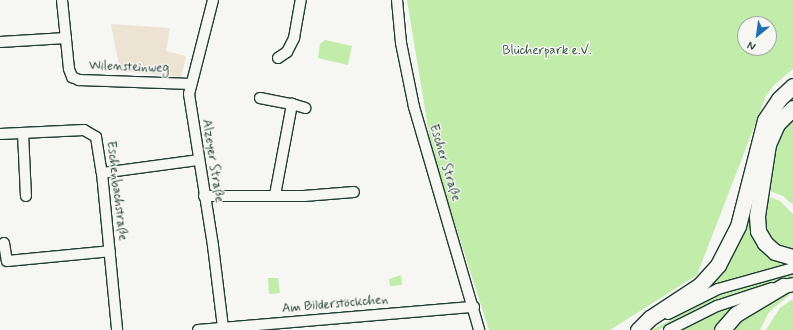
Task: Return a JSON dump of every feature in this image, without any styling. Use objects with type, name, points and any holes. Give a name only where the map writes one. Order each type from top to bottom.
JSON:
[{"type":"highway","points":[[639,330],[650,318],[700,285],[718,265],[738,226],[765,120],[779,99],[793,86]]},
{"type":"highway","points":[[793,108],[777,124],[768,144],[757,216],[758,231],[765,243],[776,252],[793,257]]},
{"type":"highway","points":[[722,330],[736,314],[788,285]]},
{"type":"street","name":"Wilensteinweg","points":[[62,0],[69,69],[72,77],[78,80],[191,84]]},
{"type":"street","name":"Alzeyer Straße","points":[[213,0],[189,94],[223,327]]},
{"type":"street","points":[[278,58],[287,52],[294,38],[301,0]]},
{"type":"street","name":"Escher Straße","points":[[397,0],[401,43],[414,107],[474,307],[479,330]]},
{"type":"street","points":[[0,42],[66,38]]},
{"type":"street","points":[[260,98],[306,108]]},
{"type":"street","points":[[274,195],[292,104]]},
{"type":"street","name":"Eschenbachstraße","points":[[0,134],[89,130],[96,137],[102,173],[117,330]]},
{"type":"street","points":[[23,133],[26,196]]},
{"type":"street","points":[[102,173],[198,160]]},
{"type":"street","points":[[204,196],[354,192]]},
{"type":"street","name":"Eschenbachstraße","points":[[4,243],[7,261],[110,251]]},
{"type":"street","points":[[639,330],[718,289],[793,268]]},
{"type":"street","points":[[669,330],[716,306],[788,285]]},
{"type":"street","name":"Am Bilderstöckchen","points":[[198,330],[474,307]]},
{"type":"shaded area","points":[[111,24],[170,28],[166,51],[186,56],[181,77],[120,71]]},
{"type":"green space","name":"Blücherpark e.V.","points":[[407,0],[793,0],[793,69],[773,86],[766,96],[697,275],[610,330],[489,330],[432,152]]},
{"type":"green space","points":[[325,40],[352,46],[348,65],[318,58],[320,44]]},
{"type":"green space","points":[[793,112],[793,205],[783,196],[764,189],[771,148]]},
{"type":"green space","points":[[763,194],[780,201],[793,214],[793,253],[787,252],[764,236]]},
{"type":"green space","points":[[751,195],[753,220],[793,262],[738,277],[697,293]]},
{"type":"green space","points":[[793,273],[793,277],[719,299],[658,330],[651,330],[718,296]]},
{"type":"green space","points":[[401,275],[402,285],[390,286],[389,279]]},
{"type":"green space","points":[[268,278],[278,278],[280,293],[269,294]]},
{"type":"green space","points":[[793,292],[769,312],[760,330],[727,330],[732,322],[781,295]]},
{"type":"green space","points":[[793,299],[793,330],[766,330],[780,308]]},
{"type":"green space","points":[[742,303],[718,330],[681,330],[717,313]]}]
